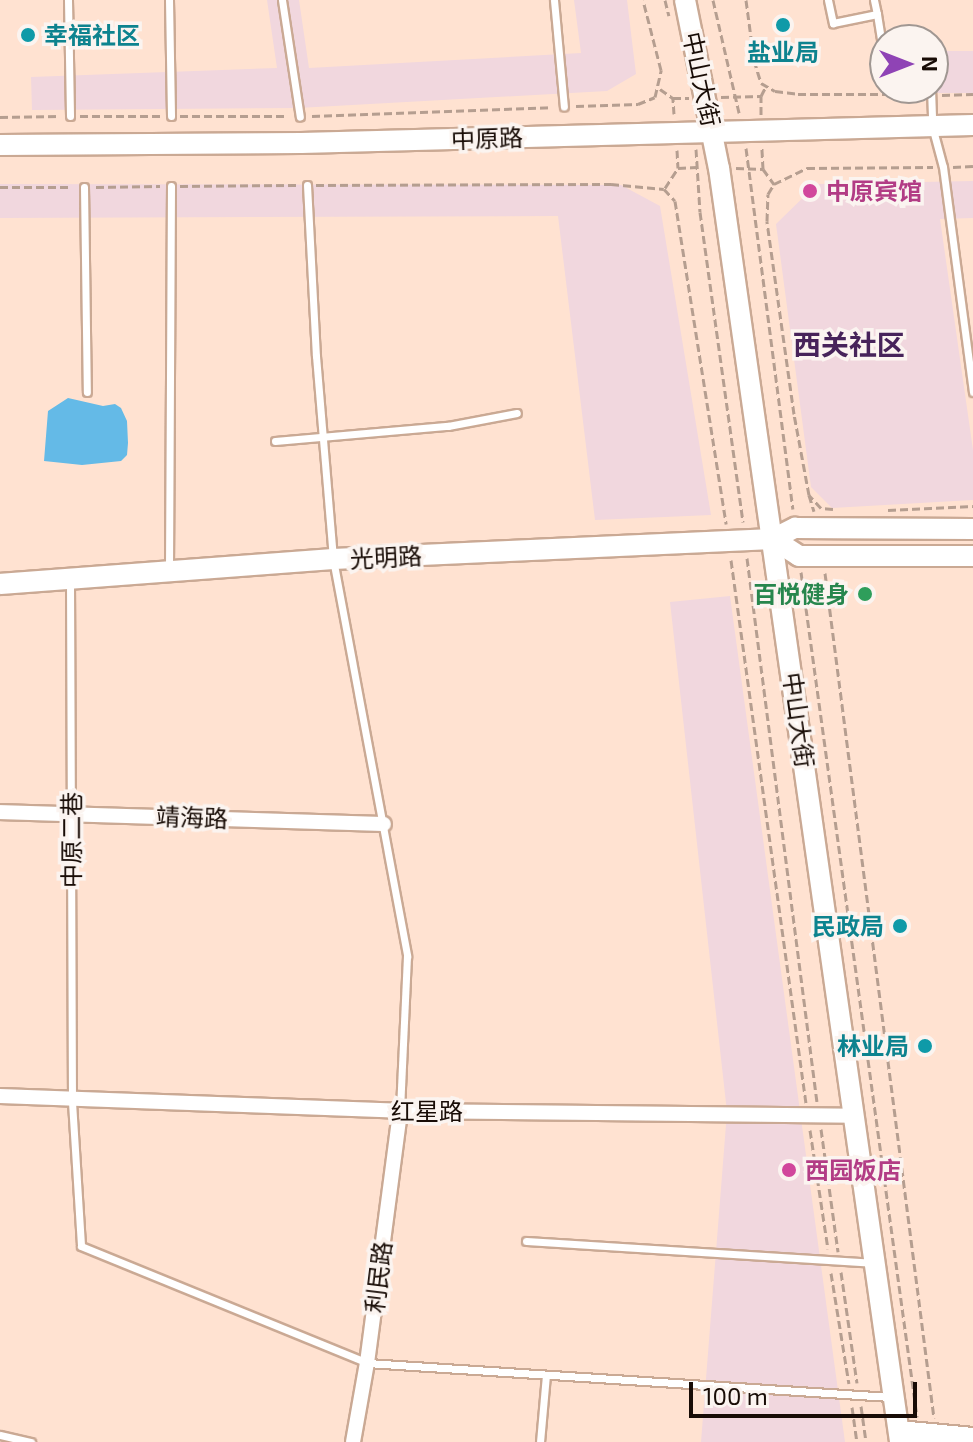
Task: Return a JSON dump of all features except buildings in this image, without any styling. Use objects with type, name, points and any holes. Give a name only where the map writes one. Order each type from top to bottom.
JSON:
[{"type":"main road","name":"中山大街","points":[[685,0],[703,132],[773,539],[894,1398],[913,1434]]},
{"type":"main road","name":"中原路","points":[[0,145],[301,143],[973,125]]},
{"type":"main road","name":"光明路","points":[[0,584],[333,559],[773,539],[795,528],[973,529]]},
{"type":"main road","points":[[773,539],[799,556],[973,556]]},
{"type":"main road","points":[[913,1434],[973,1438]]},
{"type":"street","name":"靖海路","points":[[0,812],[384,824]]},
{"type":"street","name":"红星路","points":[[0,1096],[72,1102],[400,1111],[855,1116]]},
{"type":"street","name":"利民路","points":[[353,1442],[367,1363],[400,1111]]},
{"type":"lane","points":[[68,0],[70,116]]},
{"type":"lane","points":[[169,0],[171,116]]},
{"type":"lane","points":[[282,0],[300,117]]},
{"type":"lane","points":[[554,0],[564,107]]},
{"type":"lane","points":[[828,0],[833,23],[877,14]]},
{"type":"lane","points":[[874,0],[879,24]]},
{"type":"lane","points":[[931,104],[932,126],[943,167],[973,392]]},
{"type":"lane","points":[[307,185],[333,559],[407,956],[400,1111]]},
{"type":"lane","points":[[169,569],[171,186]]},
{"type":"lane","points":[[84,187],[87,392]]},
{"type":"lane","points":[[275,441],[448,426],[517,413]]},
{"type":"lane","name":"中原二巷","points":[[70,578],[72,1102],[81,1246],[367,1363]]},
{"type":"lane","points":[[526,1241],[874,1263]]},
{"type":"lane","points":[[367,1363],[894,1398]]},
{"type":"lane","points":[[540,1442],[546,1375]]},
{"type":"lane","points":[[0,1435],[31,1442]]},
{"type":"path","points":[[0,117],[300,117],[638,104],[655,97],[660,89],[661,70],[643,0]]},
{"type":"path","points":[[665,0],[671,28]]},
{"type":"path","points":[[713,0],[744,132],[795,528]]},
{"type":"path","points":[[746,0],[754,60],[761,83],[798,94],[869,92]]},
{"type":"path","points":[[761,96],[766,86]]},
{"type":"path","points":[[660,89],[673,98]]},
{"type":"path","points":[[949,92],[973,94]]},
{"type":"path","points":[[687,98],[703,132],[700,212],[737,539],[813,1115],[829,1260],[866,1442]]},
{"type":"path","points":[[819,529],[809,495],[794,414],[767,221],[768,194],[774,184],[807,168],[973,166]]},
{"type":"path","points":[[664,189],[678,168]]},
{"type":"path","points":[[763,169],[774,184]]},
{"type":"path","points":[[0,187],[611,184],[664,189],[675,201],[737,539],[813,1115],[840,1261],[855,1395],[857,1442]]},
{"type":"path","points":[[809,495],[821,508],[839,510]]},
{"type":"path","points":[[874,510],[973,506]]},
{"type":"path","points":[[799,556],[913,1434]]},
{"type":"path","points":[[823,556],[913,1434]]},
{"type":"shaded area","points":[[267,0],[299,0],[309,68],[581,53],[574,0],[627,0],[636,74],[607,91],[298,108],[32,110],[31,77],[277,68]]},
{"type":"shaded area","points":[[949,51],[973,51],[973,93],[949,93]]},
{"type":"shaded area","points":[[973,181],[973,218],[940,219],[973,450],[973,500],[832,508],[811,487],[776,224],[817,184]]},
{"type":"shaded area","points":[[0,184],[621,185],[660,206],[711,515],[595,520],[558,216],[0,218]]},
{"type":"shaded area","points":[[730,596],[845,1442],[701,1442],[727,1112],[670,602]]},
{"type":"water","points":[[68,398],[103,406],[115,404],[121,408],[127,421],[128,443],[127,455],[121,461],[82,465],[44,461],[48,411]]},
{"type":"place","name":"盐业局","points":[[783,25]]},
{"type":"place","name":"幸福社区","points":[[28,35]]},
{"type":"place","name":"中原宾馆","points":[[810,191]]},
{"type":"place","name":"百悦健身","points":[[865,594]]},
{"type":"place","name":"民政局","points":[[900,926]]},
{"type":"place","name":"林业局","points":[[925,1046]]},
{"type":"place","name":"西园饭店","points":[[789,1170]]},
{"type":"district","name":"西关社区","points":[[849,344]]}]
